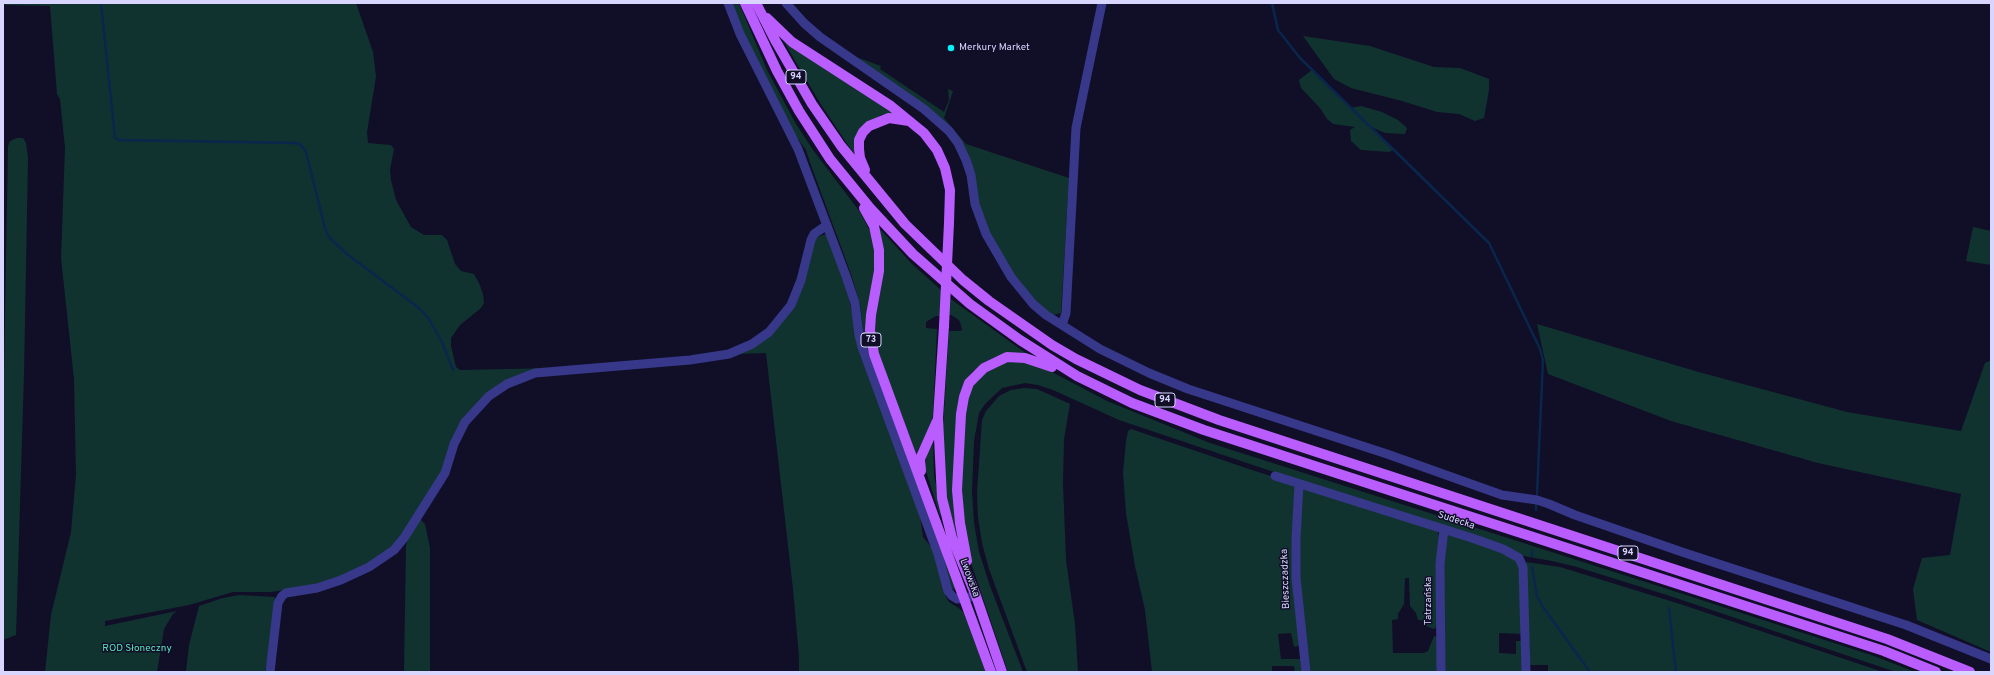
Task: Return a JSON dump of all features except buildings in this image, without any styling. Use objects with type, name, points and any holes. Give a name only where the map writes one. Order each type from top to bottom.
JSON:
[{"type":"main road","name":"73","points":[[745,3],[777,71],[799,111],[830,159],[851,185],[874,226],[878,239],[879,271],[871,315],[871,343],[899,424],[926,493]]},
{"type":"main road","name":"94","points":[[756,4],[774,40],[812,104],[841,146],[878,192],[936,254],[989,301],[1052,345],[1104,374],[1172,403],[1283,442],[1887,639],[1970,672]]},
{"type":"main road","points":[[756,4],[773,24],[792,42],[861,86],[911,122],[931,141],[939,153],[945,168],[950,190],[938,418],[942,498],[952,538],[976,596]]},
{"type":"main road","points":[[878,192],[864,169],[860,158],[859,140],[863,132],[877,122],[889,118],[911,122]]},
{"type":"main road","name":"94","points":[[851,185],[890,230],[944,282],[991,320],[1077,376],[1132,403],[1211,432],[1884,651],[1936,672]]},
{"type":"main road","points":[[976,596],[960,523],[957,490],[961,414],[964,397],[969,383],[984,368],[1007,357],[1025,358],[1077,376]]},
{"type":"main road","points":[[926,493],[920,458],[938,418]]},
{"type":"main road","name":"Lwowska","points":[[926,493],[991,672]]},
{"type":"main road","name":"Lwowska","points":[[976,596],[1002,672]]},
{"type":"street","points":[[728,3],[740,34],[796,143],[827,225],[855,303],[862,347],[938,554],[948,590],[952,596],[964,599],[976,596]]},
{"type":"street","points":[[786,3],[804,23],[820,37],[914,101],[949,131],[958,143],[966,160],[971,175],[975,204],[986,234],[1018,287],[1033,304],[1062,325],[1125,362],[1188,389],[1386,454],[1502,495],[1537,500],[1550,504],[1575,515],[1685,553],[1906,625],[1991,660]]},
{"type":"street","points":[[1062,325],[1066,313],[1076,128],[1102,3]]},
{"type":"street","points":[[270,672],[278,603],[282,596],[286,593],[317,588],[341,580],[369,567],[394,550],[404,538],[445,473],[458,436],[465,422],[495,392],[507,384],[535,373],[690,360],[729,354],[752,344],[768,332],[790,305],[801,280],[811,240],[814,234],[827,225]]},
{"type":"street","name":"Sudecka","points":[[1275,476],[1444,529],[1503,549],[1519,558],[1523,567],[1526,672]]},
{"type":"street","name":"Bieszczadzka","points":[[1300,484],[1296,538],[1296,578],[1306,672]]},
{"type":"street","name":"Tatrzańska","points":[[1441,672],[1440,564],[1444,529]]},
{"type":"green space","name":"ROD Słoneczny","points":[[3,3],[356,3],[373,52],[376,77],[367,132],[368,143],[391,145],[394,149],[390,170],[391,180],[396,200],[411,227],[424,235],[442,235],[447,240],[455,264],[461,271],[474,274],[483,294],[484,303],[481,308],[460,325],[451,338],[451,346],[456,367],[460,370],[557,368],[540,369],[476,406],[445,467],[395,545],[356,571],[303,588],[270,592],[233,592],[189,605],[105,621],[105,626],[177,611],[173,614],[164,629],[157,672],[45,672],[51,615],[71,532],[76,475],[74,379],[61,258],[65,148],[60,99],[57,94],[50,6],[6,5]]},
{"type":"green space","points":[[731,3],[739,3],[767,70],[796,124],[813,150],[860,212],[872,235],[875,273],[866,328],[956,588],[955,590],[951,588],[865,346],[860,304],[851,274],[806,150],[793,132],[745,39]]},
{"type":"green space","points":[[1303,36],[1370,46],[1434,67],[1460,68],[1489,79],[1489,90],[1484,118],[1475,121],[1459,114],[1437,112],[1351,88],[1334,79]]},
{"type":"green space","points":[[783,40],[895,113],[881,115],[865,125],[855,140],[854,154],[820,103]]},
{"type":"green space","points":[[856,57],[881,66],[880,69],[944,112],[949,100],[948,89],[953,91],[944,118],[966,144],[1069,178],[1061,313],[1053,315],[1047,312],[1022,288],[984,224],[961,140]]},
{"type":"green space","points":[[1312,70],[1351,108],[1361,106],[1382,112],[1398,120],[1407,128],[1405,134],[1385,133],[1371,127],[1393,150],[1389,152],[1361,150],[1351,141],[1350,130],[1355,127],[1333,124],[1327,119],[1320,108],[1301,88],[1299,80]]},
{"type":"green space","points":[[17,138],[23,138],[26,143],[28,158],[24,374],[16,635],[3,640],[3,431],[8,146],[10,141]]},
{"type":"green space","points":[[1973,227],[1991,231],[1991,265],[1966,261]]},
{"type":"green space","points":[[880,229],[912,264],[952,300],[1027,354],[1004,354],[995,357],[982,364],[971,373],[964,385],[959,546],[945,490],[943,428],[949,331],[962,330],[961,325],[959,320],[951,315],[936,316],[926,322],[926,328],[937,329],[933,415],[931,425],[916,457],[876,349],[874,329]]},
{"type":"green space","points":[[826,234],[845,283],[856,329],[920,516],[923,537],[932,548],[946,597],[949,602],[964,613],[986,672],[799,672],[793,589],[766,353],[736,354],[779,324],[815,238]]},
{"type":"green space","points":[[1537,324],[1695,371],[1847,412],[1961,431],[1985,363],[1991,360],[1991,652],[1917,620],[1913,589],[1922,558],[1950,555],[1961,494],[1818,463],[1671,421],[1548,374]]},
{"type":"green space","points":[[1013,361],[1030,363],[1050,371],[1107,401],[1210,443],[1874,656],[1915,672],[1896,672],[1667,595],[1577,567],[1524,556],[1119,420],[1053,390],[1038,385],[1025,383],[1002,388],[985,404],[979,413],[974,441],[972,492],[974,523],[979,552],[990,586],[1023,672],[1008,672],[969,557],[965,536],[961,482],[964,414],[968,397],[975,382],[985,371],[998,364]]},
{"type":"green space","points":[[1024,388],[1037,389],[1070,404],[1064,439],[1063,483],[1066,560],[1075,624],[1078,672],[1027,672],[989,569],[982,543],[978,517],[977,493],[982,420],[986,411],[999,396],[1011,390]]},
{"type":"green space","points":[[1131,429],[1437,530],[1439,536],[1438,625],[1434,629],[1428,627],[1421,620],[1418,620],[1416,613],[1410,606],[1409,578],[1405,578],[1404,604],[1398,614],[1398,619],[1392,620],[1393,653],[1424,653],[1428,651],[1434,636],[1438,637],[1437,671],[1309,672],[1301,645],[1294,647],[1291,633],[1278,634],[1281,659],[1303,659],[1303,672],[1295,672],[1294,666],[1272,666],[1272,672],[1152,672],[1145,610],[1135,566],[1126,513],[1123,473],[1126,441],[1128,431]]},
{"type":"green space","points":[[933,444],[934,475],[942,515],[940,516],[925,468],[927,453]]},
{"type":"green space","points":[[419,518],[425,524],[430,548],[430,672],[404,672],[406,546],[409,535]]},
{"type":"green space","points":[[1449,534],[1494,548],[1519,562],[1524,634],[1499,633],[1499,653],[1516,654],[1516,641],[1523,641],[1523,672],[1444,672],[1444,542]]},
{"type":"green space","points":[[1526,562],[1560,567],[1586,575],[1680,604],[1883,672],[1548,672],[1548,665],[1530,665]]},
{"type":"green space","points":[[239,595],[275,597],[272,636],[265,672],[186,672],[189,645],[199,606],[223,598]]},
{"type":"waterway","points":[[101,3],[115,138],[119,140],[296,143],[301,145],[306,152],[328,236],[347,254],[419,308],[429,319],[442,342],[453,370]]},
{"type":"waterway","points":[[1272,3],[1278,30],[1300,58],[1489,243],[1540,349],[1543,360],[1537,494]]},
{"type":"waterway","points":[[1536,505],[1536,510]]},
{"type":"waterway","points":[[1532,551],[1532,556]]},
{"type":"waterway","points":[[1532,567],[1537,596],[1543,607],[1590,672]]},
{"type":"waterway","points":[[1669,608],[1676,672]]},
{"type":"place","name":"Merkury Market","points":[[951,48]]}]
